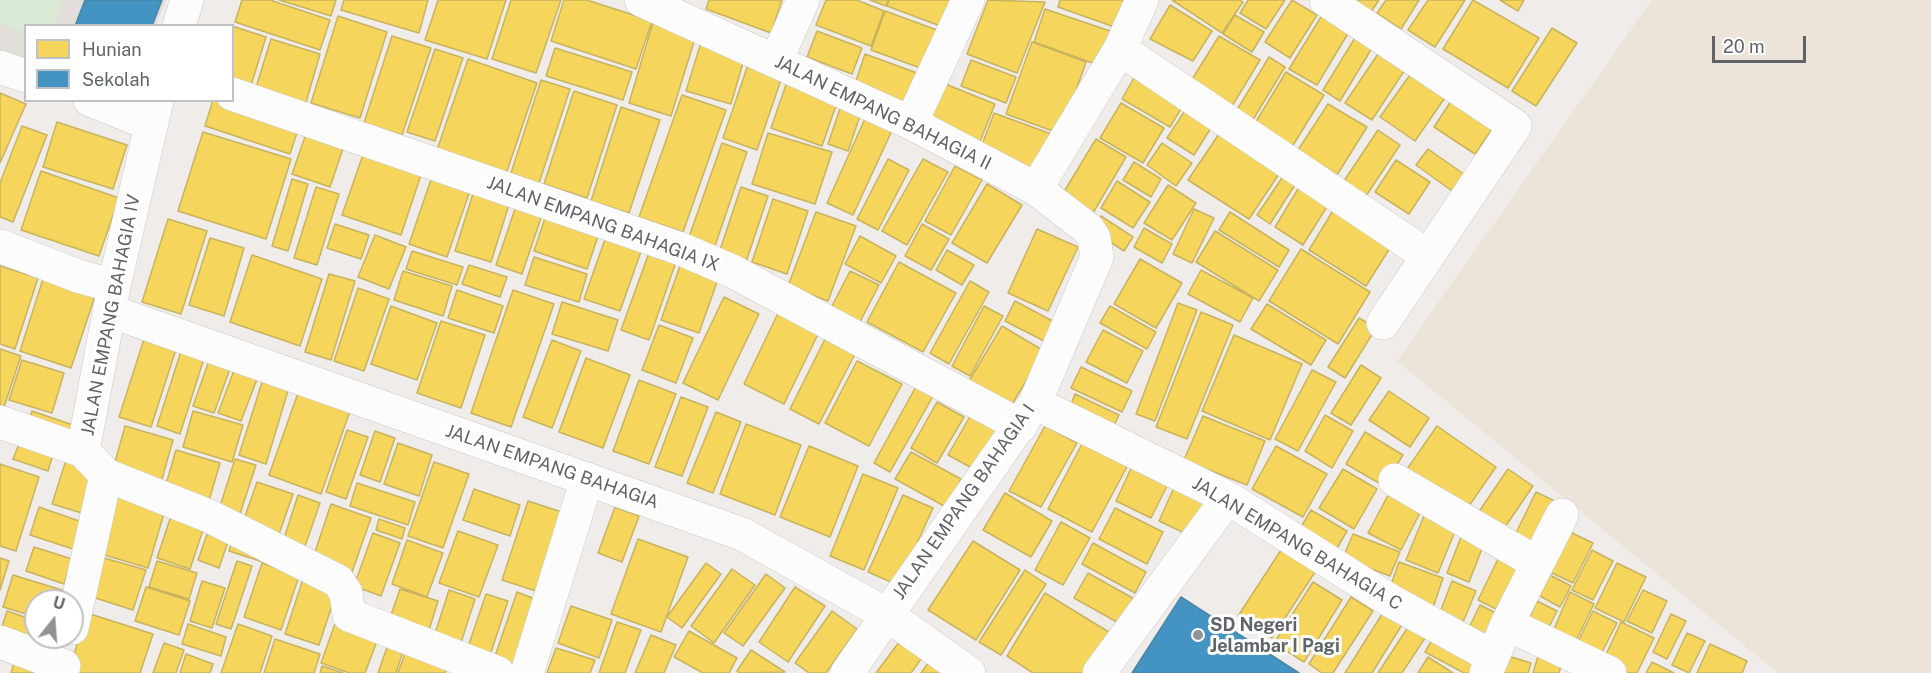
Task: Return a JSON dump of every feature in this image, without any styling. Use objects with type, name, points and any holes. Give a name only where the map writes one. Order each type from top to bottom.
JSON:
[{"type":"street","points":[[180,24],[187,0]]},
{"type":"street","name":"JALAN EMPANG BAHAGIA II","points":[[641,0],[911,123],[1036,189],[1088,229],[1094,238],[1097,257]]},
{"type":"street","points":[[776,61],[803,0]]},
{"type":"street","points":[[911,123],[968,0]]},
{"type":"street","points":[[1036,189],[1120,49],[1142,0]]},
{"type":"street","points":[[1326,0],[1515,126],[1383,323]]},
{"type":"street","points":[[1120,49],[1428,256]]},
{"type":"street","points":[[0,67],[24,75]]},
{"type":"street","name":"JALAN EMPANG BAHAGIA IX","points":[[234,95],[681,249],[732,271],[1028,414]]},
{"type":"street","points":[[95,102],[120,112],[153,112]]},
{"type":"street","name":"JALAN EMPANG BAHAGIA IV","points":[[105,475],[84,451],[112,299],[153,112]]},
{"type":"street","name":"JALAN EMPANG BAHAGIA","points":[[0,246],[78,276],[112,299],[586,479],[742,534],[886,614],[969,673]]},
{"type":"street","name":"JALAN EMPANG BAHAGIA I","points":[[847,673],[886,614],[1028,414],[1097,257]]},
{"type":"street","name":"JALAN EMPANG BAHAGIA C","points":[[1028,414],[1228,498],[1489,665]]},
{"type":"street","points":[[0,422],[84,451]]},
{"type":"street","points":[[80,589],[105,475],[209,516],[338,581],[346,593],[349,615],[498,673]]},
{"type":"street","points":[[527,673],[586,479]]},
{"type":"street","points":[[1395,480],[1537,563]]},
{"type":"street","points":[[1099,673],[1228,498]]},
{"type":"street","points":[[1489,665],[1562,515]]},
{"type":"street","points":[[1507,624],[1610,673]]},
{"type":"street","points":[[0,642],[65,659]]},
{"type":"shaded area","points":[[0,0],[166,0],[156,24],[24,24],[24,64],[0,55]]},
{"type":"shaded area","points":[[1652,0],[1931,0],[1931,673],[1778,673],[1397,361]]},
{"type":"green space","points":[[0,0],[63,0],[54,24],[24,24],[24,32],[0,23]]},
{"type":"building: Hunian","points":[[242,0],[270,0],[330,20],[320,50],[235,22]]},
{"type":"building: Hunian","points":[[279,0],[336,0],[331,16]]},
{"type":"building: Hunian","points":[[344,0],[428,0],[419,33],[341,10]]},
{"type":"building: Hunian","points":[[438,0],[506,0],[487,59],[425,40]]},
{"type":"building: Hunian","points":[[511,0],[561,0],[536,73],[492,59]]},
{"type":"building: Hunian","points":[[564,0],[587,0],[652,21],[636,69],[551,41]]},
{"type":"building: Hunian","points":[[709,0],[782,0],[771,33],[706,9]]},
{"type":"building: Hunian","points":[[826,0],[857,0],[884,11],[871,46],[816,25]]},
{"type":"building: Hunian","points":[[870,0],[888,0],[886,6]]},
{"type":"building: Hunian","points":[[889,0],[955,0],[951,30],[887,6]]},
{"type":"building: Hunian","points":[[988,0],[1045,2],[1017,73],[967,54]]},
{"type":"building: Hunian","points":[[1060,0],[1130,0],[1120,29],[1058,7]]},
{"type":"building: Hunian","points":[[1172,0],[1240,0],[1243,2],[1222,33]]},
{"type":"building: Hunian","points":[[1248,0],[1285,0],[1266,29],[1240,13]]},
{"type":"building: Hunian","points":[[1292,0],[1317,15],[1290,58],[1265,42]]},
{"type":"building: Hunian","points":[[1352,0],[1379,0],[1371,12]]},
{"type":"building: Hunian","points":[[1386,0],[1419,0],[1401,29],[1377,13]]},
{"type":"building: Hunian","points":[[1428,0],[1465,0],[1435,47],[1408,30]]},
{"type":"building: Hunian","points":[[1473,0],[1539,38],[1508,88],[1443,49]]},
{"type":"building: Hunian","points":[[1500,0],[1524,0],[1518,11]]},
{"type":"building: Hunian","points":[[1170,5],[1212,31],[1193,61],[1150,39]]},
{"type":"building: Hunian","points":[[1045,9],[1116,33],[1104,67],[1034,42]]},
{"type":"building: Hunian","points":[[885,11],[948,34],[934,73],[871,50]]},
{"type":"building: Hunian","points":[[1324,12],[1353,25],[1317,85],[1289,69]]},
{"type":"building: Hunian","points":[[1235,15],[1264,32],[1252,52],[1223,34]]},
{"type":"building: Hunian","points":[[338,16],[387,32],[360,118],[311,103]]},
{"type":"building: Hunian","points":[[654,19],[697,32],[671,116],[629,103]]},
{"type":"building: Hunian","points":[[234,27],[266,37],[249,92],[234,88]]},
{"type":"building: Hunian","points":[[1361,28],[1378,38],[1340,101],[1323,90]]},
{"type":"building: Hunian","points":[[1552,28],[1577,43],[1536,106],[1512,91]]},
{"type":"building: Hunian","points":[[817,31],[862,48],[852,74],[807,57]]},
{"type":"building: Hunian","points":[[392,36],[431,48],[402,135],[364,123]]},
{"type":"building: Hunian","points":[[703,36],[747,49],[731,104],[686,91]]},
{"type":"building: Hunian","points":[[1219,36],[1260,60],[1229,111],[1188,86]]},
{"type":"building: Hunian","points":[[271,39],[320,54],[304,109],[254,94]]},
{"type":"building: Hunian","points":[[1032,42],[1086,62],[1061,134],[1006,114]]},
{"type":"building: Hunian","points":[[1384,45],[1410,62],[1372,120],[1345,103]]},
{"type":"building: Hunian","points":[[555,48],[632,72],[623,100],[546,76]]},
{"type":"building: Hunian","points":[[435,49],[463,58],[435,141],[407,132]]},
{"type":"building: Hunian","points":[[865,54],[928,77],[917,107],[855,84]]},
{"type":"building: Hunian","points":[[1269,57],[1285,67],[1251,123],[1235,113]]},
{"type":"building: Hunian","points":[[468,59],[537,83],[506,174],[437,150]]},
{"type":"building: Hunian","points":[[971,60],[1016,77],[1006,103],[961,86]]},
{"type":"building: Hunian","points":[[749,62],[783,74],[757,150],[723,138]]},
{"type":"building: Hunian","points":[[1417,65],[1451,89],[1415,141],[1380,117]]},
{"type":"building: Hunian","points":[[1286,72],[1324,95],[1292,147],[1254,125]]},
{"type":"building: Hunian","points":[[1134,78],[1182,107],[1170,127],[1122,99]]},
{"type":"building: Hunian","points":[[788,79],[839,97],[822,146],[771,128]]},
{"type":"building: Hunian","points":[[541,80],[570,89],[539,183],[511,173]]},
{"type":"building: Hunian","points":[[943,83],[995,104],[979,144],[927,124]]},
{"type":"building: Hunian","points":[[574,91],[617,105],[587,198],[544,184]]},
{"type":"building: Hunian","points":[[1457,92],[1499,119],[1475,154],[1434,127]]},
{"type":"building: Hunian","points":[[0,93],[26,104],[0,163]]},
{"type":"building: Hunian","points":[[682,95],[726,110],[683,232],[639,217]]},
{"type":"building: Hunian","points":[[844,97],[864,104],[848,151],[828,144]]},
{"type":"building: Hunian","points":[[234,101],[301,120],[290,154],[205,126],[212,102]]},
{"type":"building: Hunian","points":[[1121,103],[1164,128],[1143,163],[1100,138]]},
{"type":"building: Hunian","points":[[1328,104],[1367,127],[1337,175],[1298,150]]},
{"type":"building: Hunian","points":[[621,107],[660,120],[629,213],[591,201]]},
{"type":"building: Hunian","points":[[1186,109],[1212,126],[1194,155],[1167,138]]},
{"type":"building: Hunian","points":[[868,112],[895,124],[853,215],[827,203]]},
{"type":"building: Hunian","points":[[994,113],[1057,136],[1044,174],[980,150]]},
{"type":"building: Hunian","points":[[57,122],[127,145],[113,189],[43,167]]},
{"type":"building: Hunian","points":[[22,126],[47,135],[13,222],[0,217],[0,183]]},
{"type":"building: Hunian","points":[[308,128],[346,140],[330,187],[292,174]]},
{"type":"building: Hunian","points":[[1378,130],[1400,145],[1366,196],[1344,181]]},
{"type":"building: Hunian","points":[[1221,131],[1281,171],[1249,219],[1188,180]]},
{"type":"building: Hunian","points":[[203,132],[291,159],[266,239],[178,211]]},
{"type":"building: Hunian","points":[[768,133],[832,152],[815,204],[752,184]]},
{"type":"building: Hunian","points":[[1096,139],[1126,157],[1093,213],[1062,195]]},
{"type":"building: Hunian","points":[[722,143],[747,152],[715,246],[689,237]]},
{"type":"building: Hunian","points":[[1162,143],[1192,163],[1176,186],[1147,165]]},
{"type":"building: Hunian","points":[[366,146],[424,166],[401,235],[342,215]]},
{"type":"building: Hunian","points":[[1428,149],[1471,179],[1459,196],[1416,165]]},
{"type":"building: Hunian","points":[[888,159],[909,170],[878,230],[857,219]]},
{"type":"building: Hunian","points":[[923,159],[948,172],[907,245],[882,231]]},
{"type":"building: Hunian","points":[[1396,160],[1430,182],[1409,214],[1375,192]]},
{"type":"building: Hunian","points":[[1134,162],[1161,179],[1151,197],[1123,180]]},
{"type":"building: Hunian","points":[[955,166],[982,180],[951,235],[925,221]]},
{"type":"building: Hunian","points":[[435,168],[473,182],[447,257],[409,244]]},
{"type":"building: Hunian","points":[[1288,169],[1300,177],[1270,224],[1257,215]]},
{"type":"building: Hunian","points":[[41,171],[119,198],[99,256],[21,230]]},
{"type":"building: Hunian","points":[[292,179],[308,184],[288,251],[272,246]]},
{"type":"building: Hunian","points":[[1304,179],[1333,197],[1303,245],[1275,227]]},
{"type":"building: Hunian","points":[[1117,181],[1150,202],[1133,228],[1101,208]]},
{"type":"building: Hunian","points":[[476,184],[512,195],[491,262],[455,251]]},
{"type":"building: Hunian","points":[[987,184],[1022,205],[987,263],[952,243]]},
{"type":"building: Hunian","points":[[1168,185],[1196,203],[1172,240],[1144,223]]},
{"type":"building: Hunian","points":[[316,187],[339,194],[317,265],[294,258]]},
{"type":"building: Hunian","points":[[741,187],[768,196],[746,262],[719,253]]},
{"type":"building: Hunian","points":[[519,197],[545,206],[522,274],[496,265]]},
{"type":"building: Hunian","points":[[773,199],[808,211],[787,274],[752,262]]},
{"type":"building: Hunian","points":[[1337,204],[1395,240],[1366,286],[1309,250]]},
{"type":"building: Hunian","points":[[549,206],[602,224],[587,269],[534,251]]},
{"type":"building: Hunian","points":[[1194,209],[1214,218],[1192,263],[1173,254]]},
{"type":"building: Hunian","points":[[816,212],[856,226],[828,301],[788,286]]},
{"type":"building: Hunian","points":[[1230,212],[1289,250],[1279,267],[1219,230]]},
{"type":"building: Hunian","points":[[1101,216],[1133,237],[1124,251],[1092,230]]},
{"type":"building: Hunian","points":[[168,219],[207,231],[181,314],[142,302]]},
{"type":"building: Hunian","points":[[335,224],[369,235],[361,259],[327,248]]},
{"type":"building: Hunian","points":[[922,224],[949,239],[931,270],[905,256]]},
{"type":"building: Hunian","points":[[609,228],[645,240],[620,311],[584,299]]},
{"type":"building: Hunian","points":[[1144,228],[1172,244],[1162,263],[1134,247]]},
{"type":"building: Hunian","points":[[1037,229],[1078,247],[1048,311],[1008,293]]},
{"type":"building: Hunian","points":[[1215,231],[1278,270],[1259,301],[1196,262]]},
{"type":"building: Hunian","points":[[375,235],[406,247],[389,289],[358,277]]},
{"type":"building: Hunian","points":[[860,236],[896,256],[881,283],[845,264]]},
{"type":"building: Hunian","points":[[210,238],[244,248],[224,316],[189,305]]},
{"type":"building: Hunian","points":[[1301,249],[1370,292],[1338,344],[1269,301]]},
{"type":"building: Hunian","points":[[650,250],[677,259],[649,340],[621,330]]},
{"type":"building: Hunian","points":[[947,250],[974,265],[962,285],[936,270]]},
{"type":"building: Hunian","points":[[412,251],[463,267],[457,285],[406,269]]},
{"type":"building: Hunian","points":[[252,255],[322,279],[300,346],[230,322]]},
{"type":"building: Hunian","points":[[534,257],[587,274],[579,302],[525,285]]},
{"type":"building: Hunian","points":[[1140,259],[1182,283],[1156,328],[1114,304]]},
{"type":"building: Hunian","points":[[899,262],[956,293],[923,352],[867,322]]},
{"type":"building: Hunian","points":[[681,263],[719,276],[699,333],[661,320]]},
{"type":"building: Hunian","points":[[469,265],[507,277],[500,297],[462,284]]},
{"type":"building: Hunian","points":[[0,266],[38,278],[15,349],[0,344]]},
{"type":"building: Hunian","points":[[1201,270],[1253,298],[1240,322],[1188,294]]},
{"type":"building: Hunian","points":[[403,271],[452,286],[443,316],[394,300]]},
{"type":"building: Hunian","points":[[850,271],[879,285],[860,322],[831,308]]},
{"type":"building: Hunian","points":[[329,274],[355,281],[331,360],[305,352]]},
{"type":"building: Hunian","points":[[43,279],[95,296],[71,368],[20,351]]},
{"type":"building: Hunian","points":[[970,281],[989,292],[949,364],[930,353]]},
{"type":"building: Hunian","points":[[358,288],[389,299],[364,371],[334,361]]},
{"type":"building: Hunian","points":[[457,290],[503,306],[494,333],[448,318]]},
{"type":"building: Hunian","points":[[513,290],[554,304],[511,427],[471,413]]},
{"type":"building: Hunian","points":[[724,297],[759,314],[718,400],[683,383]]},
{"type":"building: Hunian","points":[[1015,301],[1060,325],[1050,344],[1005,321]]},
{"type":"building: Hunian","points":[[562,302],[618,320],[608,351],[552,334]]},
{"type":"building: Hunian","points":[[1178,303],[1197,310],[1155,421],[1136,414]]},
{"type":"building: Hunian","points":[[1267,304],[1326,340],[1311,365],[1251,329]]},
{"type":"building: Hunian","points":[[391,306],[437,323],[417,380],[371,364]]},
{"type":"building: Hunian","points":[[984,306],[1003,316],[970,376],[952,366]]},
{"type":"building: Hunian","points":[[1110,306],[1156,332],[1147,349],[1100,323]]},
{"type":"building: Hunian","points":[[780,309],[821,328],[784,404],[744,384]]},
{"type":"building: Hunian","points":[[1201,312],[1233,325],[1187,439],[1156,427]]},
{"type":"building: Hunian","points":[[1359,318],[1376,328],[1345,378],[1328,367]]},
{"type":"building: Hunian","points":[[441,321],[485,335],[461,408],[417,393]]},
{"type":"building: Hunian","points":[[659,325],[693,338],[676,383],[642,370]]},
{"type":"building: Hunian","points":[[1002,326],[1044,351],[1011,406],[969,381]]},
{"type":"building: Hunian","points":[[1103,330],[1143,351],[1127,383],[1086,362]]},
{"type":"building: Hunian","points":[[1234,335],[1302,364],[1270,440],[1202,411]]},
{"type":"building: Hunian","points":[[145,336],[177,346],[151,427],[119,417]]},
{"type":"building: Hunian","points":[[825,339],[855,354],[819,424],[790,409]]},
{"type":"building: Hunian","points":[[552,340],[581,351],[552,428],[523,417]]},
{"type":"building: Hunian","points":[[183,345],[206,352],[180,434],[157,426]]},
{"type":"building: Hunian","points":[[0,349],[21,356],[3,410],[0,409]]},
{"type":"building: Hunian","points":[[210,358],[231,366],[214,413],[193,406]]},
{"type":"building: Hunian","points":[[586,358],[630,375],[603,448],[559,432]]},
{"type":"building: Hunian","points":[[22,360],[64,373],[52,413],[9,400]]},
{"type":"building: Hunian","points":[[857,361],[902,384],[869,446],[825,423]]},
{"type":"building: Hunian","points":[[236,365],[259,374],[241,421],[218,413]]},
{"type":"building: Hunian","points":[[1361,365],[1381,378],[1351,425],[1331,413]]},
{"type":"building: Hunian","points":[[1081,367],[1132,391],[1122,412],[1071,388]]},
{"type":"building: Hunian","points":[[1312,370],[1336,382],[1298,451],[1275,439]]},
{"type":"building: Hunian","points":[[264,376],[290,384],[266,464],[239,455]]},
{"type":"building: Hunian","points":[[639,380],[676,394],[649,464],[613,451]]},
{"type":"building: Hunian","points":[[919,381],[936,391],[890,472],[874,463]]},
{"type":"building: Hunian","points":[[1389,391],[1429,418],[1410,447],[1369,420]]},
{"type":"building: Hunian","points":[[298,393],[350,411],[321,494],[269,475]]},
{"type":"building: Hunian","points":[[1075,394],[1119,415],[1112,430],[1069,410]]},
{"type":"building: Hunian","points":[[681,397],[708,407],[682,476],[655,467]]},
{"type":"building: Hunian","points":[[937,402],[964,417],[937,463],[911,448]]},
{"type":"building: Hunian","points":[[32,411],[79,427],[73,444],[26,429]]},
{"type":"building: Hunian","points":[[193,411],[243,425],[232,462],[183,447]]},
{"type":"building: Hunian","points":[[973,411],[999,426],[974,469],[948,455]]},
{"type":"building: Hunian","points":[[716,412],[741,422],[713,493],[687,483]]},
{"type":"building: Hunian","points":[[1325,415],[1353,431],[1332,468],[1305,451]]},
{"type":"building: Hunian","points":[[1203,416],[1265,441],[1247,485],[1184,460]]},
{"type":"building: Hunian","points":[[746,424],[801,445],[775,515],[720,494]]},
{"type":"building: Hunian","points":[[125,426],[173,440],[160,486],[112,473]]},
{"type":"building: Hunian","points":[[1045,426],[1077,443],[1041,507],[1009,491]]},
{"type":"building: Hunian","points":[[1437,426],[1496,467],[1464,513],[1405,472]]},
{"type":"building: Hunian","points":[[347,430],[368,437],[346,499],[326,492]]},
{"type":"building: Hunian","points":[[375,431],[395,438],[380,482],[360,475]]},
{"type":"building: Hunian","points":[[1365,432],[1403,455],[1384,486],[1346,464]]},
{"type":"building: Hunian","points":[[21,439],[54,451],[48,471],[13,459]]},
{"type":"building: Hunian","points":[[1083,442],[1128,465],[1092,532],[1048,509]]},
{"type":"building: Hunian","points":[[398,443],[432,455],[419,496],[384,484]]},
{"type":"building: Hunian","points":[[809,446],[858,466],[830,537],[780,517]]},
{"type":"building: Hunian","points":[[1276,446],[1327,474],[1303,517],[1252,489]]},
{"type":"building: Hunian","points":[[176,450],[220,463],[208,504],[164,491]]},
{"type":"building: Hunian","points":[[911,452],[961,479],[946,507],[895,479]]},
{"type":"building: Hunian","points":[[235,459],[256,465],[237,523],[217,516]]},
{"type":"building: Hunian","points":[[66,460],[99,471],[85,514],[52,504]]},
{"type":"building: Hunian","points":[[434,462],[469,474],[443,548],[408,536]]},
{"type":"building: Hunian","points":[[0,464],[39,477],[16,551],[0,546]]},
{"type":"building: Hunian","points":[[1133,464],[1169,482],[1151,518],[1116,501]]},
{"type":"building: Hunian","points":[[1343,469],[1377,489],[1354,529],[1319,508]]},
{"type":"building: Hunian","points":[[1508,469],[1533,486],[1503,530],[1478,513]]},
{"type":"building: Hunian","points":[[863,474],[898,488],[864,570],[830,556]]},
{"type":"building: Hunian","points":[[1177,481],[1211,496],[1193,537],[1159,521]]},
{"type":"building: Hunian","points":[[257,482],[293,494],[278,537],[242,525]]},
{"type":"building: Hunian","points":[[357,483],[415,502],[408,525],[350,506]]},
{"type":"building: Hunian","points":[[1394,484],[1426,501],[1401,550],[1368,533]]},
{"type":"building: Hunian","points":[[117,489],[167,503],[148,568],[98,553]]},
{"type":"building: Hunian","points":[[474,489],[520,505],[510,536],[463,520]]},
{"type":"building: Hunian","points":[[1536,492],[1563,505],[1536,560],[1509,547]]},
{"type":"building: Hunian","points":[[1005,493],[1052,521],[1031,557],[983,530]]},
{"type":"building: Hunian","points":[[298,495],[320,503],[302,555],[281,548]]},
{"type":"building: Hunian","points":[[903,495],[933,508],[898,585],[868,572]]},
{"type":"building: Hunian","points":[[528,501],[568,514],[542,593],[502,580]]},
{"type":"building: Hunian","points":[[331,504],[371,518],[351,575],[312,561]]},
{"type":"building: Hunian","points":[[1428,506],[1460,519],[1438,573],[1406,560]]},
{"type":"building: Hunian","points":[[39,507],[85,523],[76,550],[30,535]]},
{"type":"building: Hunian","points":[[615,507],[639,516],[622,562],[598,553]]},
{"type":"building: Hunian","points":[[1115,508],[1163,532],[1147,564],[1099,539]]},
{"type":"building: Hunian","points":[[173,510],[206,521],[190,569],[157,558]]},
{"type":"building: Hunian","points":[[1311,510],[1347,531],[1336,550],[1300,529]]},
{"type":"building: Hunian","points":[[379,519],[405,528],[402,539],[376,530]]},
{"type":"building: Hunian","points":[[1061,522],[1090,538],[1063,585],[1035,570]]},
{"type":"building: Hunian","points":[[210,526],[231,533],[219,568],[198,560]]},
{"type":"building: Hunian","points":[[1465,527],[1487,536],[1469,582],[1447,573]]},
{"type":"building: Hunian","points":[[458,531],[498,545],[479,597],[439,583]]},
{"type":"building: Hunian","points":[[1570,532],[1593,543],[1573,583],[1550,572]]},
{"type":"building: Hunian","points":[[373,533],[400,543],[381,596],[354,586]]},
{"type":"building: Hunian","points":[[234,534],[268,547],[263,562],[229,551]]},
{"type":"building: Hunian","points":[[1353,534],[1400,552],[1390,576],[1343,558]]},
{"type":"building: Hunian","points":[[638,539],[688,557],[661,632],[611,614]]},
{"type":"building: Hunian","points":[[407,540],[443,553],[427,597],[392,584]]},
{"type":"building: Hunian","points":[[973,541],[1020,570],[976,640],[928,610]]},
{"type":"building: Hunian","points":[[1093,543],[1146,572],[1135,593],[1082,564]]},
{"type":"building: Hunian","points":[[34,547],[72,559],[64,584],[26,571]]},
{"type":"building: Hunian","points":[[1283,547],[1317,569],[1272,638],[1238,616]]},
{"type":"building: Hunian","points":[[1592,550],[1613,561],[1593,600],[1572,590]]},
{"type":"building: Hunian","points":[[1501,553],[1531,567],[1508,615],[1478,600]]},
{"type":"building: Hunian","points":[[101,557],[146,570],[133,610],[89,596]]},
{"type":"building: Hunian","points":[[0,558],[9,561],[0,590]]},
{"type":"building: Hunian","points":[[157,561],[197,573],[189,599],[149,587]]},
{"type":"building: Hunian","points":[[237,561],[252,566],[231,629],[216,624]]},
{"type":"building: Hunian","points":[[1399,562],[1443,578],[1432,611],[1387,596]]},
{"type":"building: Hunian","points":[[262,563],[299,576],[281,630],[244,617]]},
{"type":"building: Hunian","points":[[706,563],[721,574],[682,628],[667,617]]},
{"type":"building: Hunian","points":[[1617,563],[1646,577],[1624,622],[1595,608]]},
{"type":"building: Hunian","points":[[732,569],[755,585],[714,643],[691,626]]},
{"type":"building: Hunian","points":[[1025,570],[1046,584],[1001,655],[979,642]]},
{"type":"building: Hunian","points":[[1088,573],[1138,601],[1124,626],[1074,598]]},
{"type":"building: Hunian","points":[[766,574],[785,588],[743,646],[724,633]]},
{"type":"building: Hunian","points":[[13,575],[58,589],[24,589],[24,613],[3,607]]},
{"type":"building: Hunian","points":[[1550,575],[1571,586],[1560,607],[1540,596]]},
{"type":"building: Hunian","points":[[303,579],[337,590],[319,645],[285,634]]},
{"type":"building: Hunian","points":[[202,581],[225,588],[212,628],[190,621]]},
{"type":"building: Hunian","points":[[1452,581],[1476,591],[1461,627],[1438,618]]},
{"type":"building: Hunian","points":[[1313,582],[1342,600],[1304,662],[1274,643]]},
{"type":"building: Hunian","points":[[146,587],[190,601],[179,635],[135,621]]},
{"type":"building: Hunian","points":[[795,587],[825,606],[788,662],[759,642]]},
{"type":"building: Hunian","points":[[400,589],[438,601],[426,640],[387,627]]},
{"type":"building: Hunian","points":[[449,590],[475,599],[458,652],[432,643]]},
{"type":"building: Hunian","points":[[1643,590],[1667,601],[1652,633],[1627,621]]},
{"type":"building: Hunian","points":[[517,592],[535,599],[511,672],[492,665]]},
{"type":"building: Hunian","points":[[1570,592],[1594,604],[1572,649],[1550,638]]},
{"type":"building: Hunian","points":[[1045,593],[1117,637],[1093,673],[1033,673],[1007,656]]},
{"type":"building: Hunian","points":[[486,594],[508,601],[488,661],[466,653]]},
{"type":"building: Hunian","points":[[1351,597],[1373,611],[1333,673],[1322,673],[1309,664]]},
{"type":"building: Hunian","points":[[1537,601],[1557,611],[1545,635],[1525,628]]},
{"type":"building: Hunian","points":[[1480,605],[1508,619],[1491,652],[1464,638]]},
{"type":"building: Hunian","points":[[571,606],[612,620],[599,658],[558,643]]},
{"type":"building: Hunian","points":[[7,611],[24,617],[24,643],[0,633]]},
{"type":"building: Hunian","points":[[832,611],[857,629],[826,673],[809,673],[795,663]]},
{"type":"building: Hunian","points":[[1384,611],[1403,623],[1372,673],[1345,673]]},
{"type":"building: Hunian","points":[[1593,611],[1617,623],[1598,660],[1575,648]]},
{"type":"building: Hunian","points":[[87,613],[153,634],[140,673],[68,673],[76,649],[84,649],[84,622]]},
{"type":"building: Hunian","points":[[1671,614],[1686,621],[1667,659],[1653,652]]},
{"type":"building: Hunian","points":[[337,618],[380,633],[365,673],[349,673],[321,663]]},
{"type":"building: Hunian","points":[[1412,621],[1429,632],[1402,673],[1378,673]]},
{"type":"building: Hunian","points":[[617,622],[641,630],[625,673],[599,673]]},
{"type":"building: Hunian","points":[[1621,622],[1654,638],[1637,673],[1628,673],[1603,661]]},
{"type":"building: Hunian","points":[[188,624],[226,637],[221,656],[182,644]]},
{"type":"building: Hunian","points":[[238,624],[272,636],[260,673],[221,673]]},
{"type":"building: Hunian","points":[[689,631],[737,658],[729,673],[703,673],[674,657]]},
{"type":"building: Hunian","points":[[1436,633],[1483,660],[1476,673],[1464,673],[1425,652]]},
{"type":"building: Hunian","points":[[1687,633],[1705,641],[1689,673],[1672,665]]},
{"type":"building: Hunian","points":[[651,635],[676,645],[664,673],[635,673]]},
{"type":"building: Hunian","points":[[275,639],[320,654],[314,673],[264,673]]},
{"type":"building: Hunian","points":[[390,639],[405,645],[396,673],[378,673]]},
{"type":"building: Hunian","points":[[899,642],[921,659],[911,673],[876,673]]},
{"type":"building: Hunian","points":[[164,643],[184,650],[176,673],[153,673]]},
{"type":"building: Hunian","points":[[1710,644],[1747,661],[1742,673],[1697,673]]},
{"type":"building: Hunian","points":[[407,648],[449,662],[445,673],[398,673]]},
{"type":"building: Hunian","points":[[556,648],[595,660],[590,673],[547,673]]},
{"type":"building: Hunian","points":[[751,650],[785,672],[739,673],[737,671]]},
{"type":"building: Hunian","points":[[186,654],[213,664],[210,673],[180,673]]},
{"type":"building: Hunian","points":[[16,656],[52,673],[11,673]]},
{"type":"building: Hunian","points":[[1508,656],[1531,663],[1528,673],[1502,673]]},
{"type":"building: Hunian","points":[[1538,656],[1562,663],[1559,673],[1533,673]]},
{"type":"building: Hunian","points":[[1428,657],[1453,673],[1418,673]]},
{"type":"building: Hunian","points":[[931,659],[949,673],[921,673]]},
{"type":"building: Hunian","points":[[1652,662],[1674,673],[1646,673]]},
{"type":"building: Hunian","points":[[322,666],[343,673],[320,673]]},
{"type":"building: Sekolah","points":[[85,0],[162,0],[153,24],[76,24]]},
{"type":"building: Sekolah","name":"SD Negeri Jelambar I Pagi","points":[[1181,597],[1299,673],[1132,673]]},
{"type":"place","name":"SD Negeri Jelambar I Pagi","points":[[1198,635]]}]
